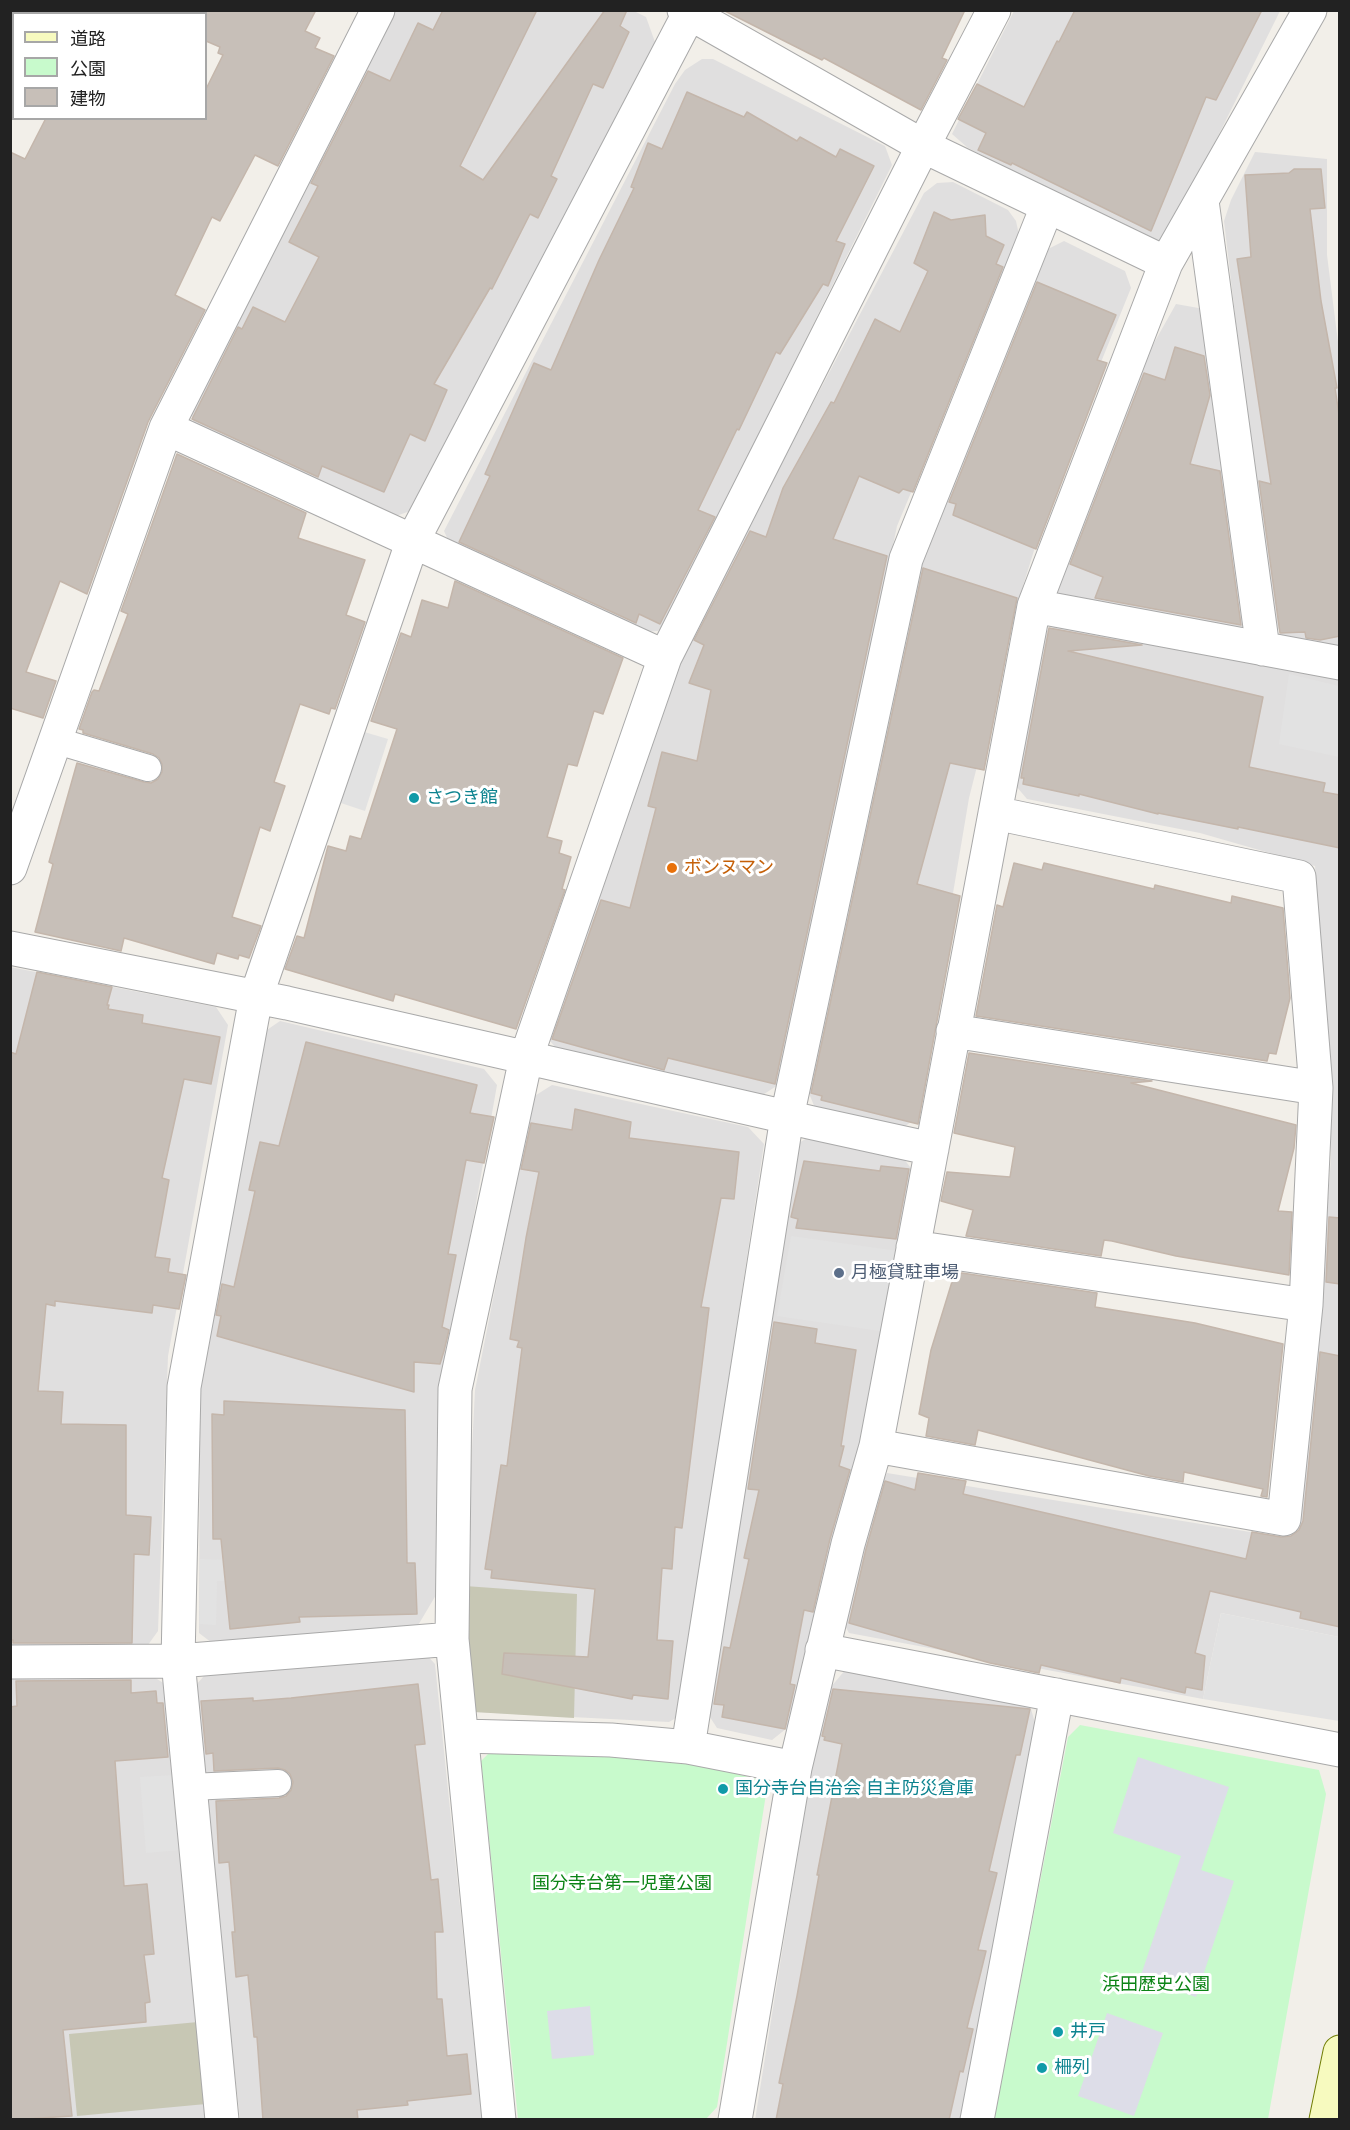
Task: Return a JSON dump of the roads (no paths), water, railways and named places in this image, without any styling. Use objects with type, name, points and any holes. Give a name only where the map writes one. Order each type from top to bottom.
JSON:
[{"type":"street","points":[[10,868],[166,429],[378,10]]},
{"type":"street","points":[[499,2120],[452,1639],[455,1389],[526,1058],[665,657],[994,10]]},
{"type":"street","points":[[735,2120],[795,1768],[848,1544],[876,1446],[1034,606],[1166,263],[1310,10]]},
{"type":"street","points":[[222,2120],[178,1661],[184,1387],[256,996],[412,540],[688,11],[923,146],[1166,263]]},
{"type":"street","points":[[1202,201],[1263,648]]},
{"type":"street","points":[[688,1747],[787,1118],[906,559],[1047,207]]},
{"type":"street","points":[[166,429],[665,657]]},
{"type":"street","points":[[1034,606],[1340,663]]},
{"type":"street","points":[[876,1446],[1284,1519],[1306,1305],[1316,1088],[1299,877],[995,813]]},
{"type":"street","points":[[10,948],[256,996],[932,1149]]},
{"type":"street","points":[[953,1031],[1316,1088]]},
{"type":"street","points":[[913,1247],[1306,1305]]},
{"type":"street","points":[[10,1662],[178,1661],[452,1639]]},
{"type":"street","points":[[822,1650],[1340,1750]]},
{"type":"street","points":[[977,2120],[1057,1695]]},
{"type":"street","points":[[463,1737],[611,1740],[688,1747],[795,1768]]},
{"type":"street","points":[[1326,2120],[1340,2052]]},
{"type":"lane","points":[[54,740],[148,768]]},
{"type":"lane","points":[[190,1787],[278,1783]]},
{"type":"place","name":"さつき館","points":[[414,798]]},
{"type":"place","name":"ボンヌマン","points":[[672,868]]},
{"type":"place","name":"月極貸駐車場","points":[[839,1273]]},
{"type":"place","name":"国分寺台自治会 自主防災倉庫","points":[[723,1789]]},
{"type":"place","name":"井戸","points":[[1058,2032]]},
{"type":"place","name":"柵列","points":[[1042,2068]]},
{"type":"park label","name":"国分寺台第一児童公園","points":[[622,1884]]},
{"type":"park label","name":"浜田歴史公園","points":[[1156,1985]]}]
